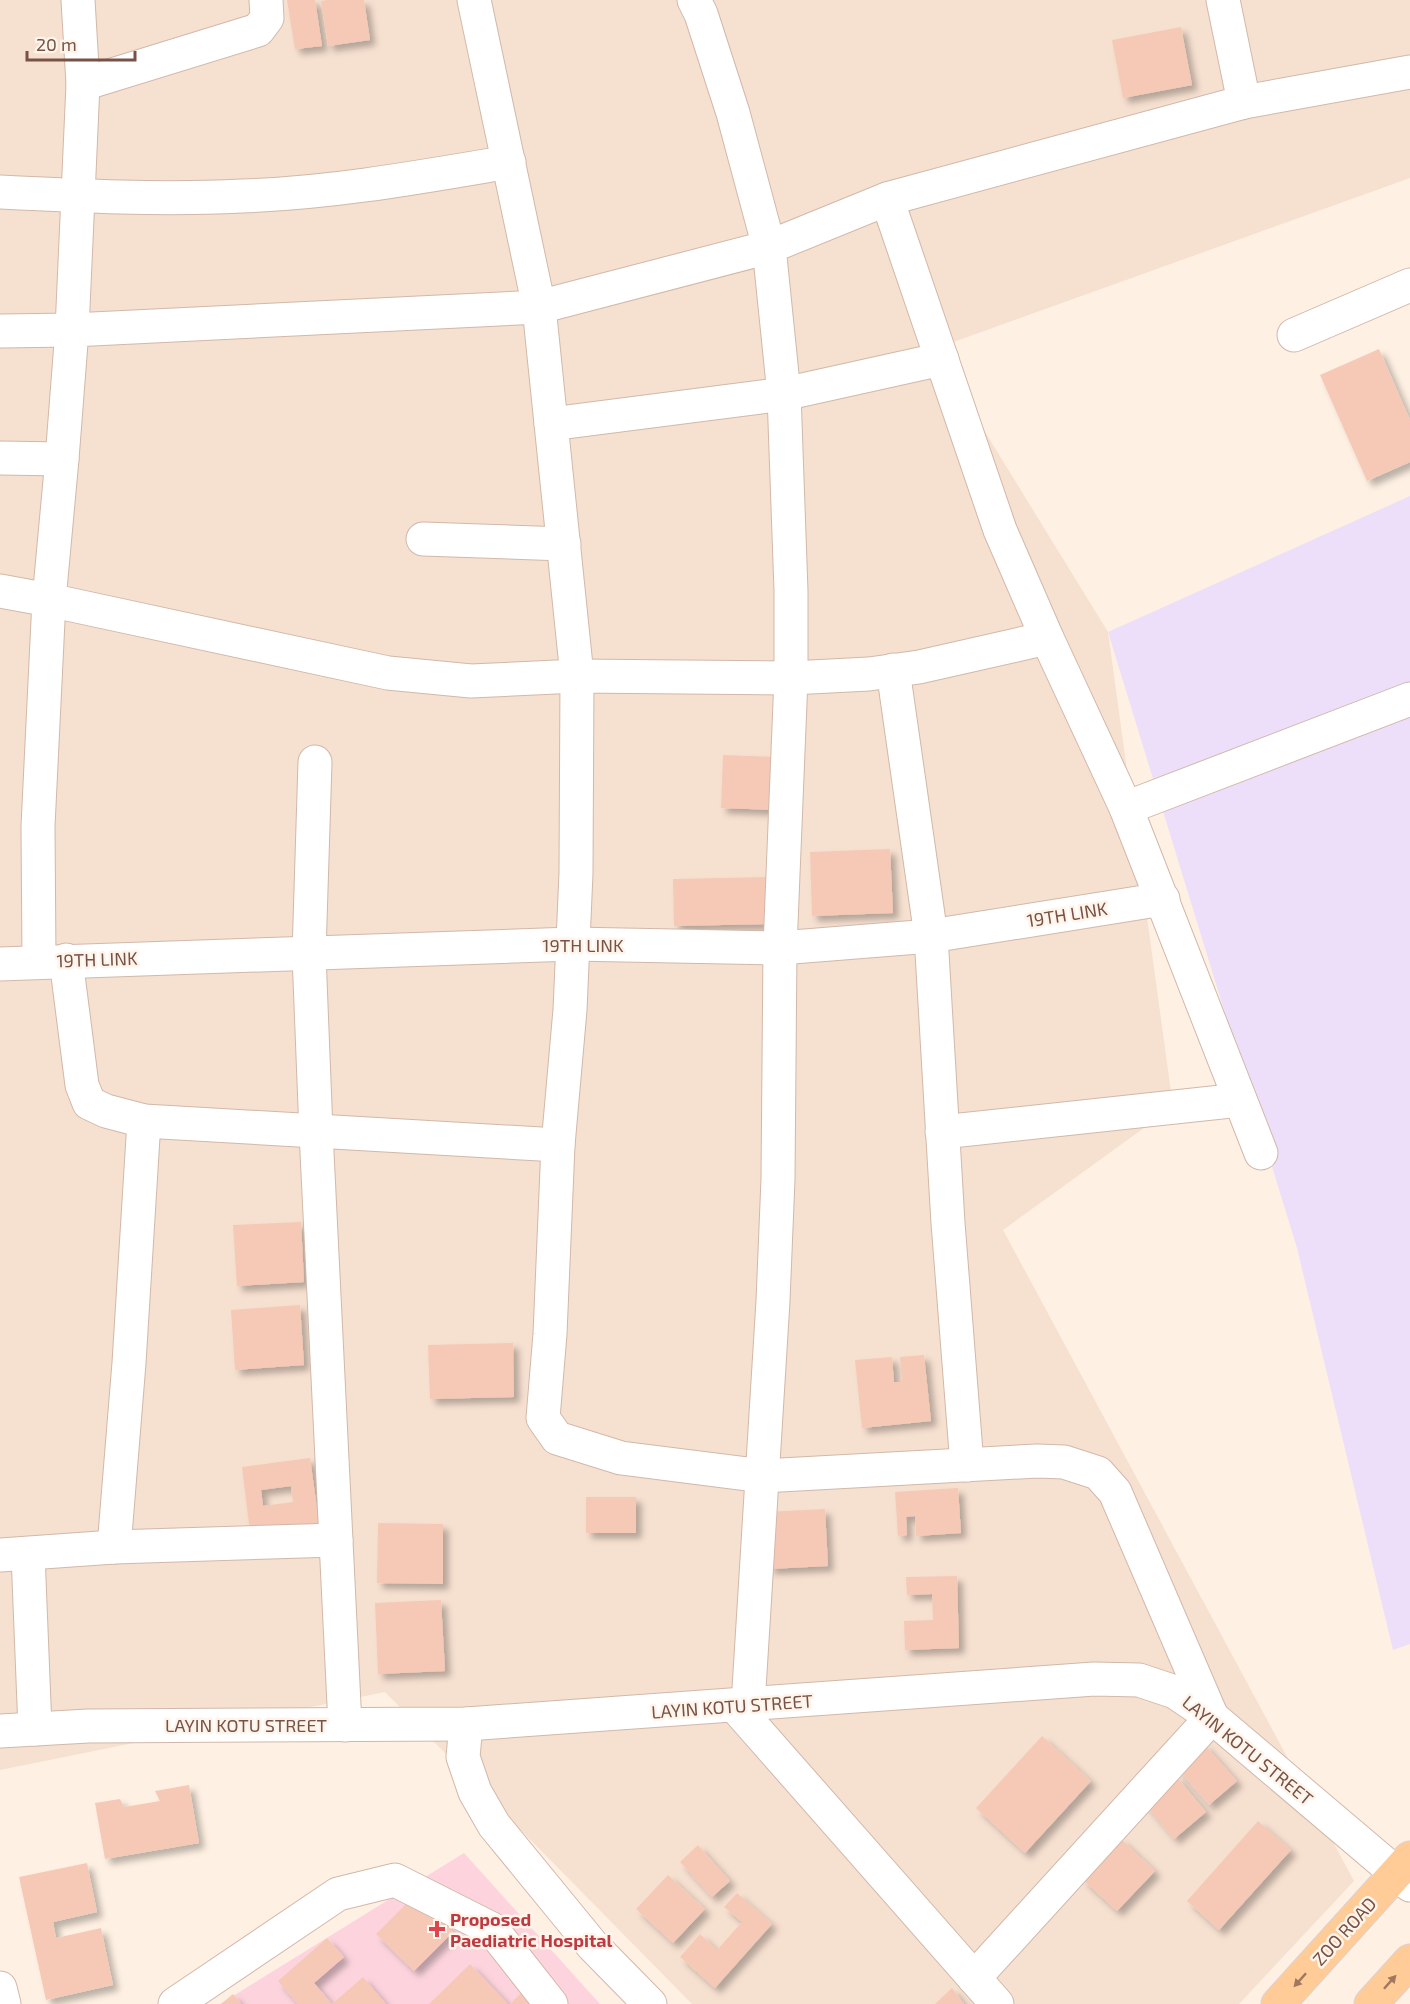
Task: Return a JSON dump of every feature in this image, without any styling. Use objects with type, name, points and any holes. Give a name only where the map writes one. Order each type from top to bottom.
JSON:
[{"type":"main road","name":"ZOO ROAD","points":[[1278,2004],[1406,1872]]},
{"type":"main road","points":[[1371,2004],[1410,1961]]},
{"type":"street","points":[[78,0],[83,84],[72,330],[49,600],[38,826],[52,961],[82,1084],[89,1102],[106,1111],[144,1121],[558,1144]]},
{"type":"street","points":[[83,84],[258,30],[267,18],[266,0]]},
{"type":"street","points":[[474,0],[539,307],[577,676],[576,873],[570,1010],[558,1144],[550,1334],[543,1418],[557,1438],[621,1458],[762,1476],[1037,1461],[1064,1462],[1098,1473],[1115,1492],[1212,1717],[974,1978]]},
{"type":"street","points":[[694,0],[701,14],[733,112],[769,247],[784,394],[791,591],[791,678],[780,948],[778,1179],[762,1476],[741,1706],[997,2004]]},
{"type":"street","points":[[1223,0],[1244,102]]},
{"type":"street","points":[[0,331],[72,330],[539,307],[769,247],[887,199],[1244,102],[1410,72]]},
{"type":"street","points":[[0,192],[78,196],[254,196],[349,188],[509,162]]},
{"type":"street","points":[[887,199],[1000,530],[1126,808],[1261,1153]]},
{"type":"street","points":[[1294,335],[1410,285]]},
{"type":"street","points":[[551,424],[784,394],[942,359]]},
{"type":"street","points":[[0,458],[62,459]]},
{"type":"street","points":[[423,539],[564,544]]},
{"type":"street","points":[[0,591],[388,673],[471,681],[577,676],[791,678],[868,674],[919,667],[1047,638]]},
{"type":"street","points":[[893,670],[931,936],[942,1132],[967,1465]]},
{"type":"street","points":[[1126,808],[1410,699]]},
{"type":"street","points":[[315,762],[309,954],[315,1132],[345,1725]]},
{"type":"street","name":"19TH LINK","points":[[0,964],[572,944],[780,948],[931,936],[1163,899]]},
{"type":"street","points":[[942,1132],[1240,1100]]},
{"type":"street","points":[[114,1547],[129,1364],[144,1121]]},
{"type":"street","points":[[35,1729],[14,1554],[114,1547],[336,1540]]},
{"type":"street","name":"LAYIN KOTU STREET","points":[[0,1731],[88,1726],[466,1725],[1094,1679],[1138,1680],[1175,1692],[1212,1717],[1406,1872]]},
{"type":"street","points":[[466,1725],[463,1757],[475,1792],[494,1825],[594,1946],[650,2004]]},
{"type":"street","points":[[175,2004],[338,1894],[395,1880],[492,1929],[551,2004]]},
{"type":"street","points":[[0,1988],[4,2004]]},
{"type":"shaded area","points":[[0,0],[1410,0],[1410,178],[934,349],[1108,632],[1173,1107],[1003,1230],[1354,1881],[1239,2004],[692,2004],[385,1692],[0,1770]]},
{"type":"shaded area","points":[[1410,496],[1410,1644],[1393,1650],[1297,1248],[1108,632]]},
{"type":"shaded area","name":"Proposed Paediatric Hospital","points":[[464,1853],[600,2004],[220,2004]]},
{"type":"building","points":[[287,0],[315,0],[322,46],[295,49]]},
{"type":"building","points":[[364,0],[370,40],[328,46],[321,1]]},
{"type":"building","points":[[1181,27],[1192,85],[1123,98],[1112,40]]},
{"type":"building","points":[[1379,349],[1410,420],[1410,462],[1367,481],[1320,375]]},
{"type":"building","points":[[723,755],[777,757],[774,810],[721,808]]},
{"type":"building","points":[[890,849],[893,913],[812,916],[810,852]]},
{"type":"building","points":[[768,877],[769,924],[674,926],[673,879]]},
{"type":"building","points":[[301,1222],[304,1282],[237,1286],[233,1225]]},
{"type":"building","points":[[300,1305],[304,1365],[235,1370],[231,1310]]},
{"type":"building","points":[[513,1343],[514,1397],[430,1399],[428,1345]]},
{"type":"building","points":[[924,1355],[931,1421],[862,1428],[855,1360],[892,1357],[894,1382],[902,1382],[900,1357]]},
{"type":"building","points":[[310,1458],[319,1523],[250,1532],[242,1467]],"holes":[[[291,1486],[293,1502],[263,1506],[261,1490]]]},
{"type":"building","points":[[958,1488],[961,1533],[916,1536],[915,1516],[906,1517],[907,1535],[898,1536],[895,1492]]},
{"type":"building","points":[[586,1497],[636,1497],[636,1533],[586,1533]]},
{"type":"building","points":[[825,1509],[828,1566],[769,1569],[766,1512]]},
{"type":"building","points":[[378,1523],[443,1524],[443,1584],[377,1583]]},
{"type":"building","points":[[957,1576],[959,1648],[905,1650],[904,1621],[933,1620],[932,1594],[907,1595],[906,1577]]},
{"type":"building","points":[[441,1600],[445,1671],[378,1674],[375,1603]]},
{"type":"building","points":[[1042,1736],[1091,1781],[1025,1853],[976,1808]]},
{"type":"building","points":[[1204,1744],[1237,1781],[1209,1805],[1177,1768]]},
{"type":"building","points":[[1176,1776],[1206,1812],[1174,1839],[1144,1803]]},
{"type":"building","points":[[189,1785],[199,1843],[105,1859],[95,1803],[120,1799],[124,1807],[160,1801],[155,1791]]},
{"type":"building","points":[[1258,1821],[1291,1850],[1219,1930],[1187,1901]]},
{"type":"building","points":[[1120,1838],[1155,1871],[1117,1911],[1082,1879]]},
{"type":"building","points":[[698,1845],[730,1881],[712,1897],[680,1862]]},
{"type":"building","points":[[87,1863],[97,1912],[53,1922],[56,1938],[101,1928],[113,1985],[46,2000],[19,1877]]},
{"type":"building","points":[[668,1875],[705,1909],[673,1943],[636,1909]]},
{"type":"building","points":[[737,1893],[772,1924],[715,1988],[680,1957],[700,1934],[717,1950],[742,1922],[724,1907]]},
{"type":"building","points":[[415,1895],[453,1932],[414,1971],[376,1934]]},
{"type":"building","points":[[327,1938],[344,1957],[314,1983],[332,2004],[298,2004],[278,1981]]},
{"type":"building","points":[[470,1964],[508,2004],[429,2004]]},
{"type":"building","points":[[363,1977],[386,2004],[332,2004]]},
{"type":"building","points":[[952,1988],[964,2004],[935,2004]]},
{"type":"building","points":[[523,1991],[536,2004],[510,2004]]},
{"type":"building","points":[[233,1994],[241,2004],[221,2004]]},
{"type":"place","name":"Proposed Paediatric Hospital","points":[[437,1929]]}]
